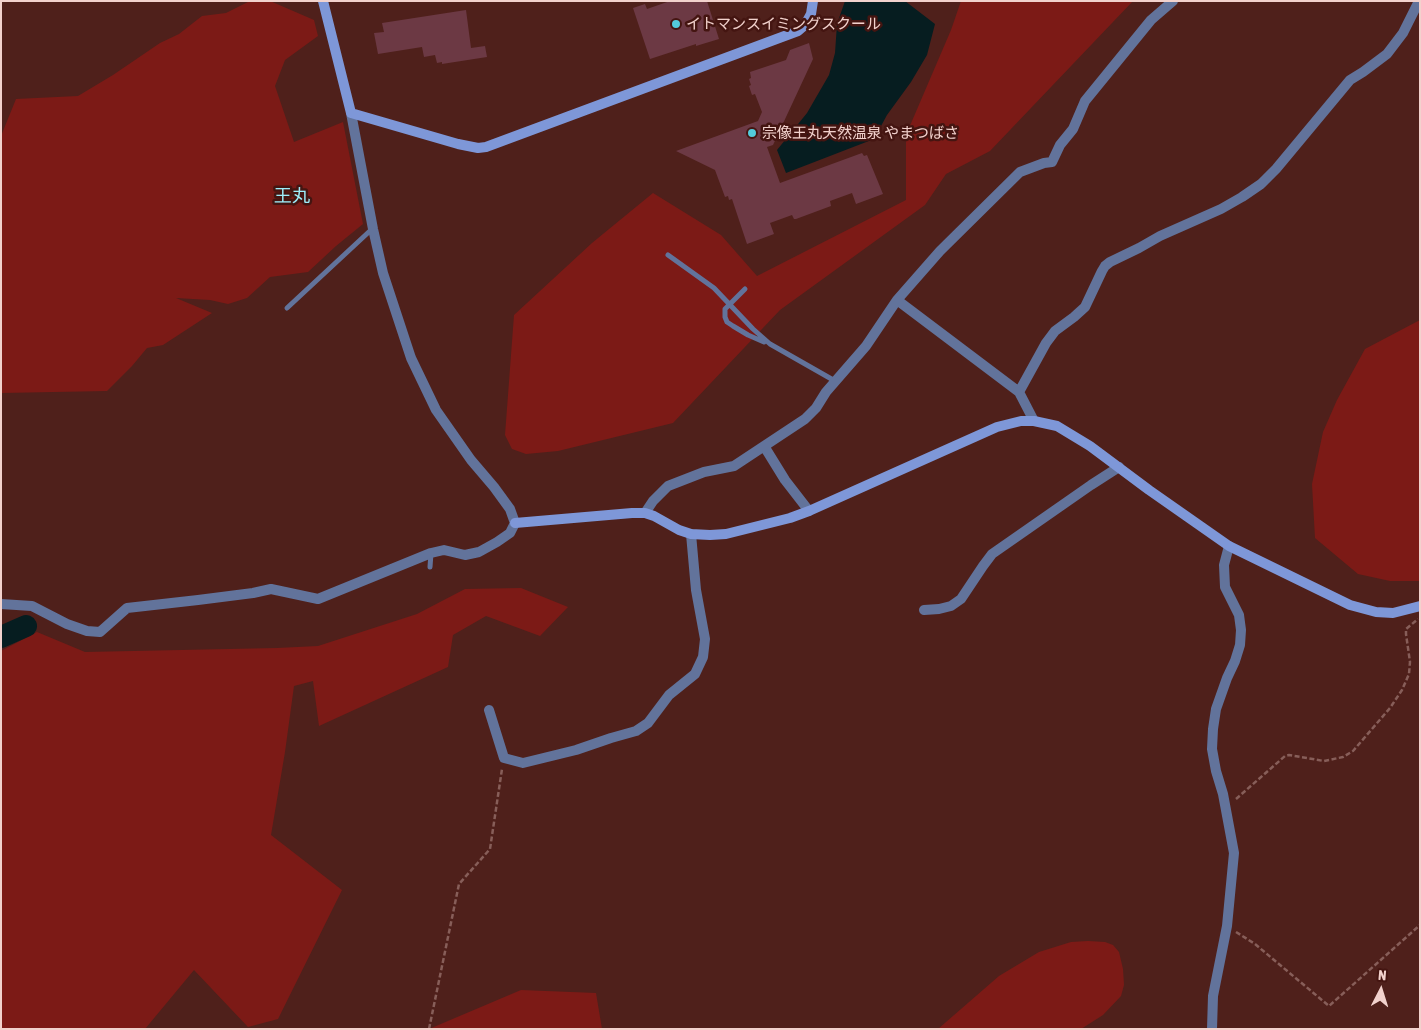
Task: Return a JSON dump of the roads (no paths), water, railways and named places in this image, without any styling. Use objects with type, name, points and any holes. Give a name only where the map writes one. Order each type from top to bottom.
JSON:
[{"type":"street","points":[[1,604],[32,606],[67,624],[86,631],[100,632],[128,608],[254,593],[271,589],[318,599],[431,552],[444,550],[465,555],[478,552],[498,542],[510,533],[515,523],[510,509],[471,460],[436,410],[411,358],[383,273],[372,229],[351,113],[323,1]]},
{"type":"street","points":[[351,113],[472,147],[486,147],[798,31],[811,14],[813,1]]},
{"type":"street","points":[[645,513],[653,501],[668,486],[704,472],[734,466],[805,419],[866,346],[897,300],[940,252],[1020,172],[1052,162],[1060,145],[1072,129],[1085,101],[1151,20],[1173,1]]},
{"type":"street","points":[[1019,392],[1046,343],[1055,331],[1084,307],[1105,266],[1160,236],[1242,198],[1261,184],[1276,169],[1350,80],[1387,54],[1403,33],[1419,1]]},
{"type":"street","points":[[897,300],[1019,392],[1034,421]]},
{"type":"street","points":[[515,523],[645,513],[691,534],[726,534],[809,512],[997,428],[1021,421],[1034,421],[1057,426],[1090,446],[1229,546],[1350,605],[1376,612],[1393,613],[1420,606]]},
{"type":"street","points":[[764,446],[785,480],[809,512]]},
{"type":"street","points":[[924,610],[951,606],[961,599],[992,554],[1119,467]]},
{"type":"street","points":[[489,710],[504,758],[523,763],[576,750],[636,731],[648,723],[669,695],[695,674],[702,657],[705,639],[696,590],[691,534]]},
{"type":"street","points":[[1212,1029],[1213,996],[1227,926],[1234,853],[1212,749],[1216,709],[1240,645],[1241,630],[1239,616],[1225,587],[1224,565],[1229,546]]},
{"type":"lane","points":[[287,308],[372,229]]},
{"type":"lane","points":[[668,255],[714,288],[770,344]]},
{"type":"lane","points":[[745,289],[725,309],[727,322],[835,381]]},
{"type":"lane","points":[[430,567],[431,552]]},
{"type":"water","points":[[845,1],[905,1],[935,24],[927,55],[911,82],[887,115],[874,139],[786,173],[777,150],[807,113],[829,75],[835,53],[837,24]]},
{"type":"waterway","points":[[1,637],[26,626]]},
{"type":"place","name":"イトマンスイミングスクール","points":[[676,24]]},
{"type":"place","name":"宗像王丸天然温泉 やまつばさ","points":[[752,133]]},
{"type":"district","name":"王丸","points":[[292,196]]}]
